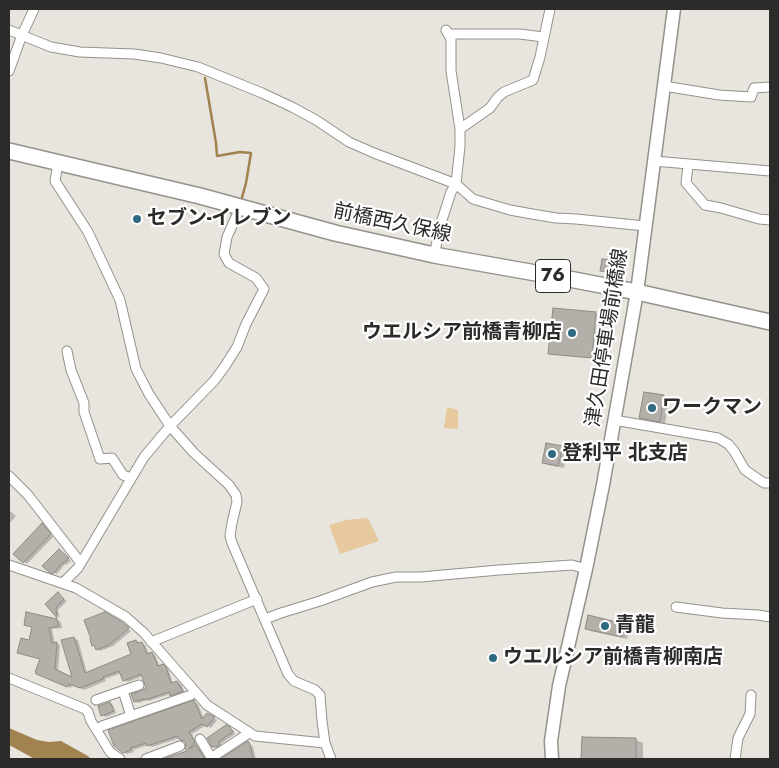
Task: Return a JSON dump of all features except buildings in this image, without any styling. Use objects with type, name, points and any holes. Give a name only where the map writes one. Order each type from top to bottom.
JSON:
[{"type":"main road","name":"津久田停車場前橋線","points":[[552,759],[551,740],[559,686],[603,485],[637,292],[674,9]]},
{"type":"main road","name":"前橋西久保線","points":[[9,150],[149,183],[335,233],[434,255],[637,292],[770,322]]},
{"type":"street","points":[[9,71],[34,9]]},
{"type":"street","points":[[460,129],[490,108],[504,92],[532,80],[540,57],[550,9]]},
{"type":"street","points":[[9,30],[51,47],[80,52],[134,54],[198,67],[292,107],[357,146],[456,184],[473,199],[510,210],[556,218],[576,218],[645,226]]},
{"type":"street","points":[[434,255],[442,220],[451,192],[456,184],[460,146],[460,129],[452,71],[451,39],[447,32],[520,34],[544,37]]},
{"type":"street","points":[[664,86],[719,95],[751,97],[754,88],[770,87]]},
{"type":"street","points":[[654,161],[770,171]]},
{"type":"street","points":[[58,163],[55,181],[88,232],[120,300],[136,369],[149,394],[170,426],[194,454],[229,485],[236,495],[237,502],[230,536],[232,543],[288,674],[294,681],[315,690],[320,695],[325,743],[331,759]]},
{"type":"street","points":[[688,165],[686,183],[705,205],[770,220]]},
{"type":"street","points":[[61,583],[72,574],[80,562],[144,457],[170,426],[214,381],[226,366],[237,347],[246,324],[264,289],[256,278],[230,263],[224,254],[227,237],[240,208]]},
{"type":"street","points":[[67,351],[71,370],[84,403],[84,412],[100,459],[112,458],[123,475],[131,478]]},
{"type":"street","points":[[614,420],[718,438],[728,444],[734,451],[745,470],[764,483],[770,483]]},
{"type":"street","points":[[9,476],[28,495],[80,562]]},
{"type":"street","points":[[9,565],[76,588],[126,617],[207,705],[255,736],[325,743]]},
{"type":"street","points":[[265,619],[372,582],[396,577],[572,565],[586,569]]},
{"type":"street","points":[[151,642],[257,599]]},
{"type":"street","points":[[676,607],[722,613],[758,614],[770,617]]},
{"type":"street","points":[[9,678],[85,709],[110,752],[120,759]]},
{"type":"street","points":[[96,700],[139,685]]},
{"type":"street","points":[[123,691],[131,716]]},
{"type":"street","points":[[97,729],[191,695],[194,692]]},
{"type":"street","points":[[735,759],[738,738],[750,714],[751,695]]},
{"type":"street","points":[[200,739],[212,759],[248,732]]},
{"type":"street","points":[[146,759],[180,746]]},
{"type":"shaded area","points":[[447,407],[458,410],[458,429],[444,428]]},
{"type":"shaded area","points":[[368,518],[379,541],[340,554],[329,525],[346,520]]},
{"type":"shaded area","points":[[9,728],[37,740],[61,741],[91,759],[35,759],[9,745]]},
{"type":"waterway","points":[[205,78],[217,156],[240,152],[251,153],[241,201]]},
{"type":"place","name":"セブン-イレブン","points":[[137,219]]},
{"type":"place","name":"ウエルシア前橋青柳店","points":[[572,333]]},
{"type":"place","name":"ワークマン","points":[[652,408]]},
{"type":"place","name":"登利平 北支店","points":[[552,454]]},
{"type":"place","name":"青龍","points":[[605,626]]},
{"type":"place","name":"ウエルシア前橋青柳南店","points":[[493,658]]}]
